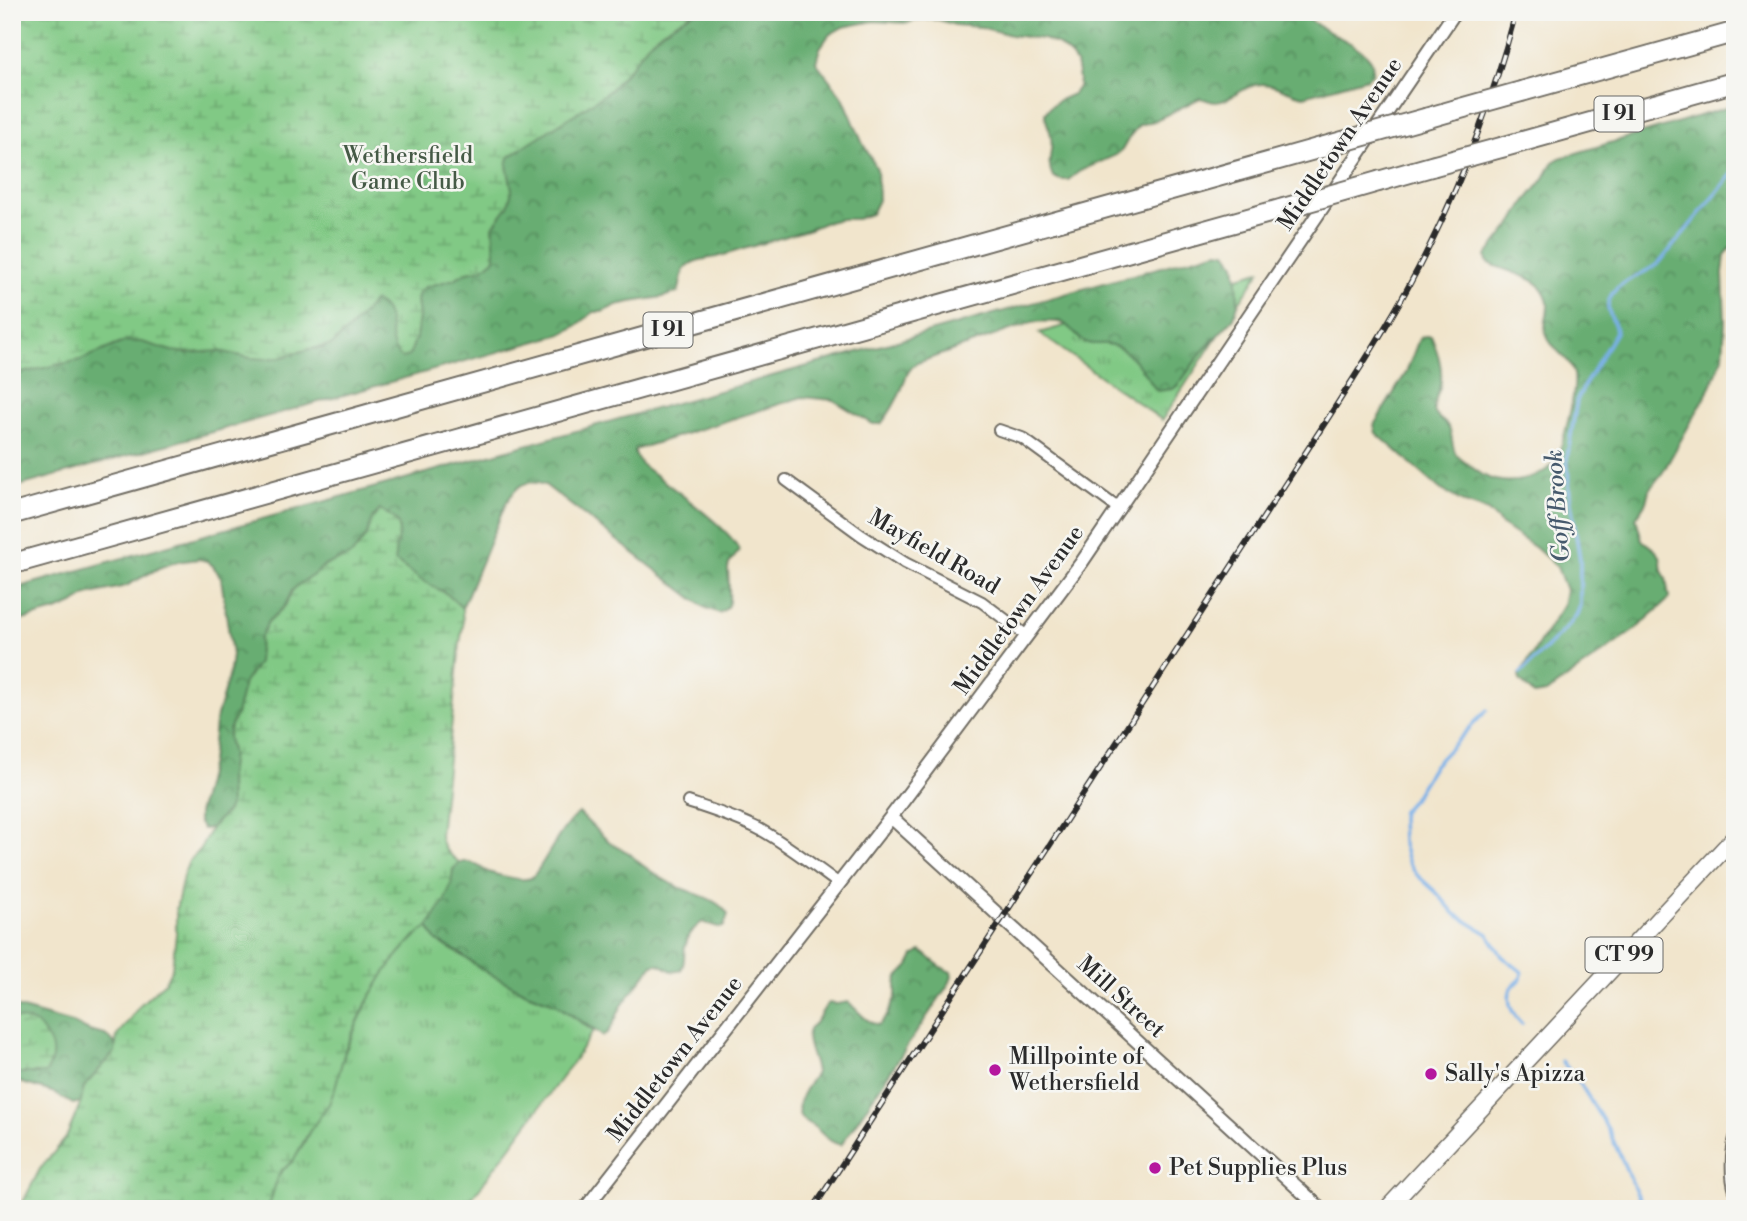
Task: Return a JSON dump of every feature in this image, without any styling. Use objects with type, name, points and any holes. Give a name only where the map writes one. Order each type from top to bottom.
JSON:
[{"type":"highway","name":"I 91","points":[[12,514],[1735,32]]},
{"type":"highway","name":"I 91","points":[[12,564],[1735,82]]},
{"type":"main road","name":"CT 99","points":[[1387,1209],[1735,837]]},
{"type":"street","name":"Middletown Avenue","points":[[585,1209],[891,817],[1082,562],[1455,12]]},
{"type":"street","points":[[999,430],[1022,438],[1119,509]]},
{"type":"street","name":"Mayfield Road","points":[[786,480],[861,535],[905,563],[982,602],[1027,636]]},
{"type":"street","points":[[688,802],[759,829],[782,842],[839,884]]},
{"type":"street","name":"Mill Street","points":[[891,817],[1321,1209]]},
{"type":"street","points":[[1735,1138],[1732,1183],[1735,1191]]},
{"type":"green space","name":"Wethersfield Game Club","points":[[12,12],[694,12],[650,41],[610,90],[509,157],[507,166],[512,190],[508,206],[493,226],[495,258],[482,269],[425,287],[419,292],[416,337],[409,356],[402,358],[396,352],[387,312],[374,301],[332,345],[282,357],[251,358],[219,351],[187,353],[142,342],[126,341],[80,360],[12,375]]},
{"type":"green space","points":[[694,12],[1303,12],[1318,25],[1362,51],[1372,63],[1373,70],[1367,78],[1304,96],[1262,84],[1249,87],[1222,101],[1200,98],[1154,121],[1139,125],[1116,155],[1080,171],[1068,180],[1061,180],[1053,177],[1051,171],[1052,142],[1045,113],[1059,100],[1073,94],[1079,79],[1076,63],[1059,45],[1043,39],[939,20],[922,19],[907,23],[874,21],[843,27],[829,35],[820,48],[816,62],[844,99],[877,169],[878,200],[871,214],[857,219],[824,223],[717,257],[696,261],[684,270],[678,292],[594,312],[562,334],[12,488],[12,375],[80,360],[126,341],[142,342],[172,351],[219,351],[251,358],[282,357],[309,349],[324,348],[374,301],[383,307],[392,324],[412,348],[419,317],[419,292],[425,287],[482,269],[495,258],[493,226],[508,206],[512,190],[507,166],[509,157],[610,90],[650,41]]},
{"type":"green space","points":[[1735,105],[1735,243],[1725,255],[1723,274],[1723,357],[1711,386],[1663,472],[1649,490],[1646,502],[1636,518],[1642,540],[1660,556],[1669,597],[1636,629],[1546,693],[1534,695],[1519,676],[1563,605],[1566,590],[1557,567],[1488,511],[1465,503],[1440,489],[1376,433],[1374,425],[1406,373],[1419,339],[1431,336],[1441,367],[1440,387],[1434,411],[1449,428],[1458,457],[1484,476],[1502,481],[1532,477],[1551,466],[1564,436],[1571,407],[1574,374],[1547,336],[1545,324],[1548,306],[1545,293],[1534,281],[1490,263],[1486,256],[1514,221],[1553,162]]},
{"type":"green space","points":[[1218,251],[1226,252],[1235,264],[1238,303],[1234,318],[1202,352],[1173,389],[1157,391],[1136,362],[1116,346],[1085,342],[1062,323],[1033,322],[917,363],[909,371],[895,402],[881,424],[873,424],[833,400],[802,397],[637,449],[635,455],[642,465],[712,519],[735,542],[739,551],[728,568],[729,602],[719,613],[704,607],[545,485],[526,483],[510,497],[462,608],[447,594],[421,580],[395,561],[399,530],[380,510],[372,519],[367,535],[352,555],[323,566],[298,585],[285,606],[268,623],[259,647],[258,663],[244,683],[236,715],[229,730],[232,754],[230,804],[211,828],[203,829],[198,822],[198,814],[211,762],[215,723],[232,655],[221,578],[213,566],[199,559],[176,562],[126,586],[87,595],[59,610],[12,623],[12,589]]},
{"type":"green space","points":[[1260,271],[1162,420],[1039,333]]},
{"type":"green space","points":[[380,510],[390,515],[399,526],[395,561],[421,580],[447,594],[462,608],[463,626],[440,835],[444,847],[460,863],[453,869],[445,900],[428,927],[415,936],[399,954],[367,1002],[346,1047],[329,1104],[293,1161],[281,1171],[267,1209],[17,1209],[40,1169],[66,1138],[81,1102],[84,1087],[115,1052],[117,1036],[141,1004],[165,982],[172,968],[176,910],[183,876],[189,861],[230,804],[232,754],[229,730],[236,715],[244,683],[258,663],[260,638],[268,622],[285,606],[298,585],[323,566],[352,555],[367,535],[372,519]]},
{"type":"green space","points":[[579,813],[610,842],[629,853],[650,871],[678,887],[713,901],[728,915],[721,928],[702,922],[694,930],[686,943],[681,970],[672,971],[657,964],[653,965],[621,1007],[612,1027],[603,1036],[554,1003],[527,993],[484,971],[437,941],[428,927],[445,899],[453,870],[457,865],[470,862],[497,875],[516,879],[531,878],[563,829]]},
{"type":"green space","points":[[428,927],[437,941],[527,993],[554,1003],[593,1031],[464,1209],[267,1209],[277,1178],[305,1141],[374,990],[397,955]]},
{"type":"green space","points":[[921,951],[951,972],[950,982],[841,1145],[835,1143],[799,1115],[799,1103],[816,1073],[807,1040],[809,1030],[829,1003],[848,1002],[866,1019],[879,1025],[887,1016],[896,996],[898,977]]},
{"type":"green space","points":[[12,1006],[75,1024],[105,1035],[115,1043],[115,1052],[84,1087],[81,1102],[73,1104],[52,1092],[12,1080],[12,1073],[38,1074],[31,1022],[12,1018]]},
{"type":"green space","points":[[12,1018],[35,1023],[49,1041],[52,1054],[46,1073],[12,1073]]},
{"type":"waterway","name":"Goff Brook","points":[[1520,674],[1569,625],[1580,605],[1580,559],[1570,498],[1567,458],[1577,400],[1616,332],[1608,308],[1611,296],[1622,284],[1660,262],[1735,167]]},
{"type":"waterway","name":"Goff Brook","points":[[1487,710],[1434,765],[1413,799],[1402,811],[1402,841],[1408,861],[1417,875],[1455,914],[1488,934],[1502,956],[1522,972],[1521,979],[1511,988],[1509,998],[1513,1012],[1522,1024]]},
{"type":"waterway","name":"Goff Brook","points":[[1562,1061],[1581,1085],[1609,1131],[1644,1209]]},
{"type":"railway","points":[[813,1209],[1330,415],[1394,312],[1428,249],[1467,162],[1489,103],[1516,12]]},
{"type":"place","name":"Millpointe of Wethersfield","points":[[995,1070]]},
{"type":"place","name":"Sally's Apizza","points":[[1431,1074]]},
{"type":"place","name":"Pet Supplies Plus","points":[[1155,1168]]}]
